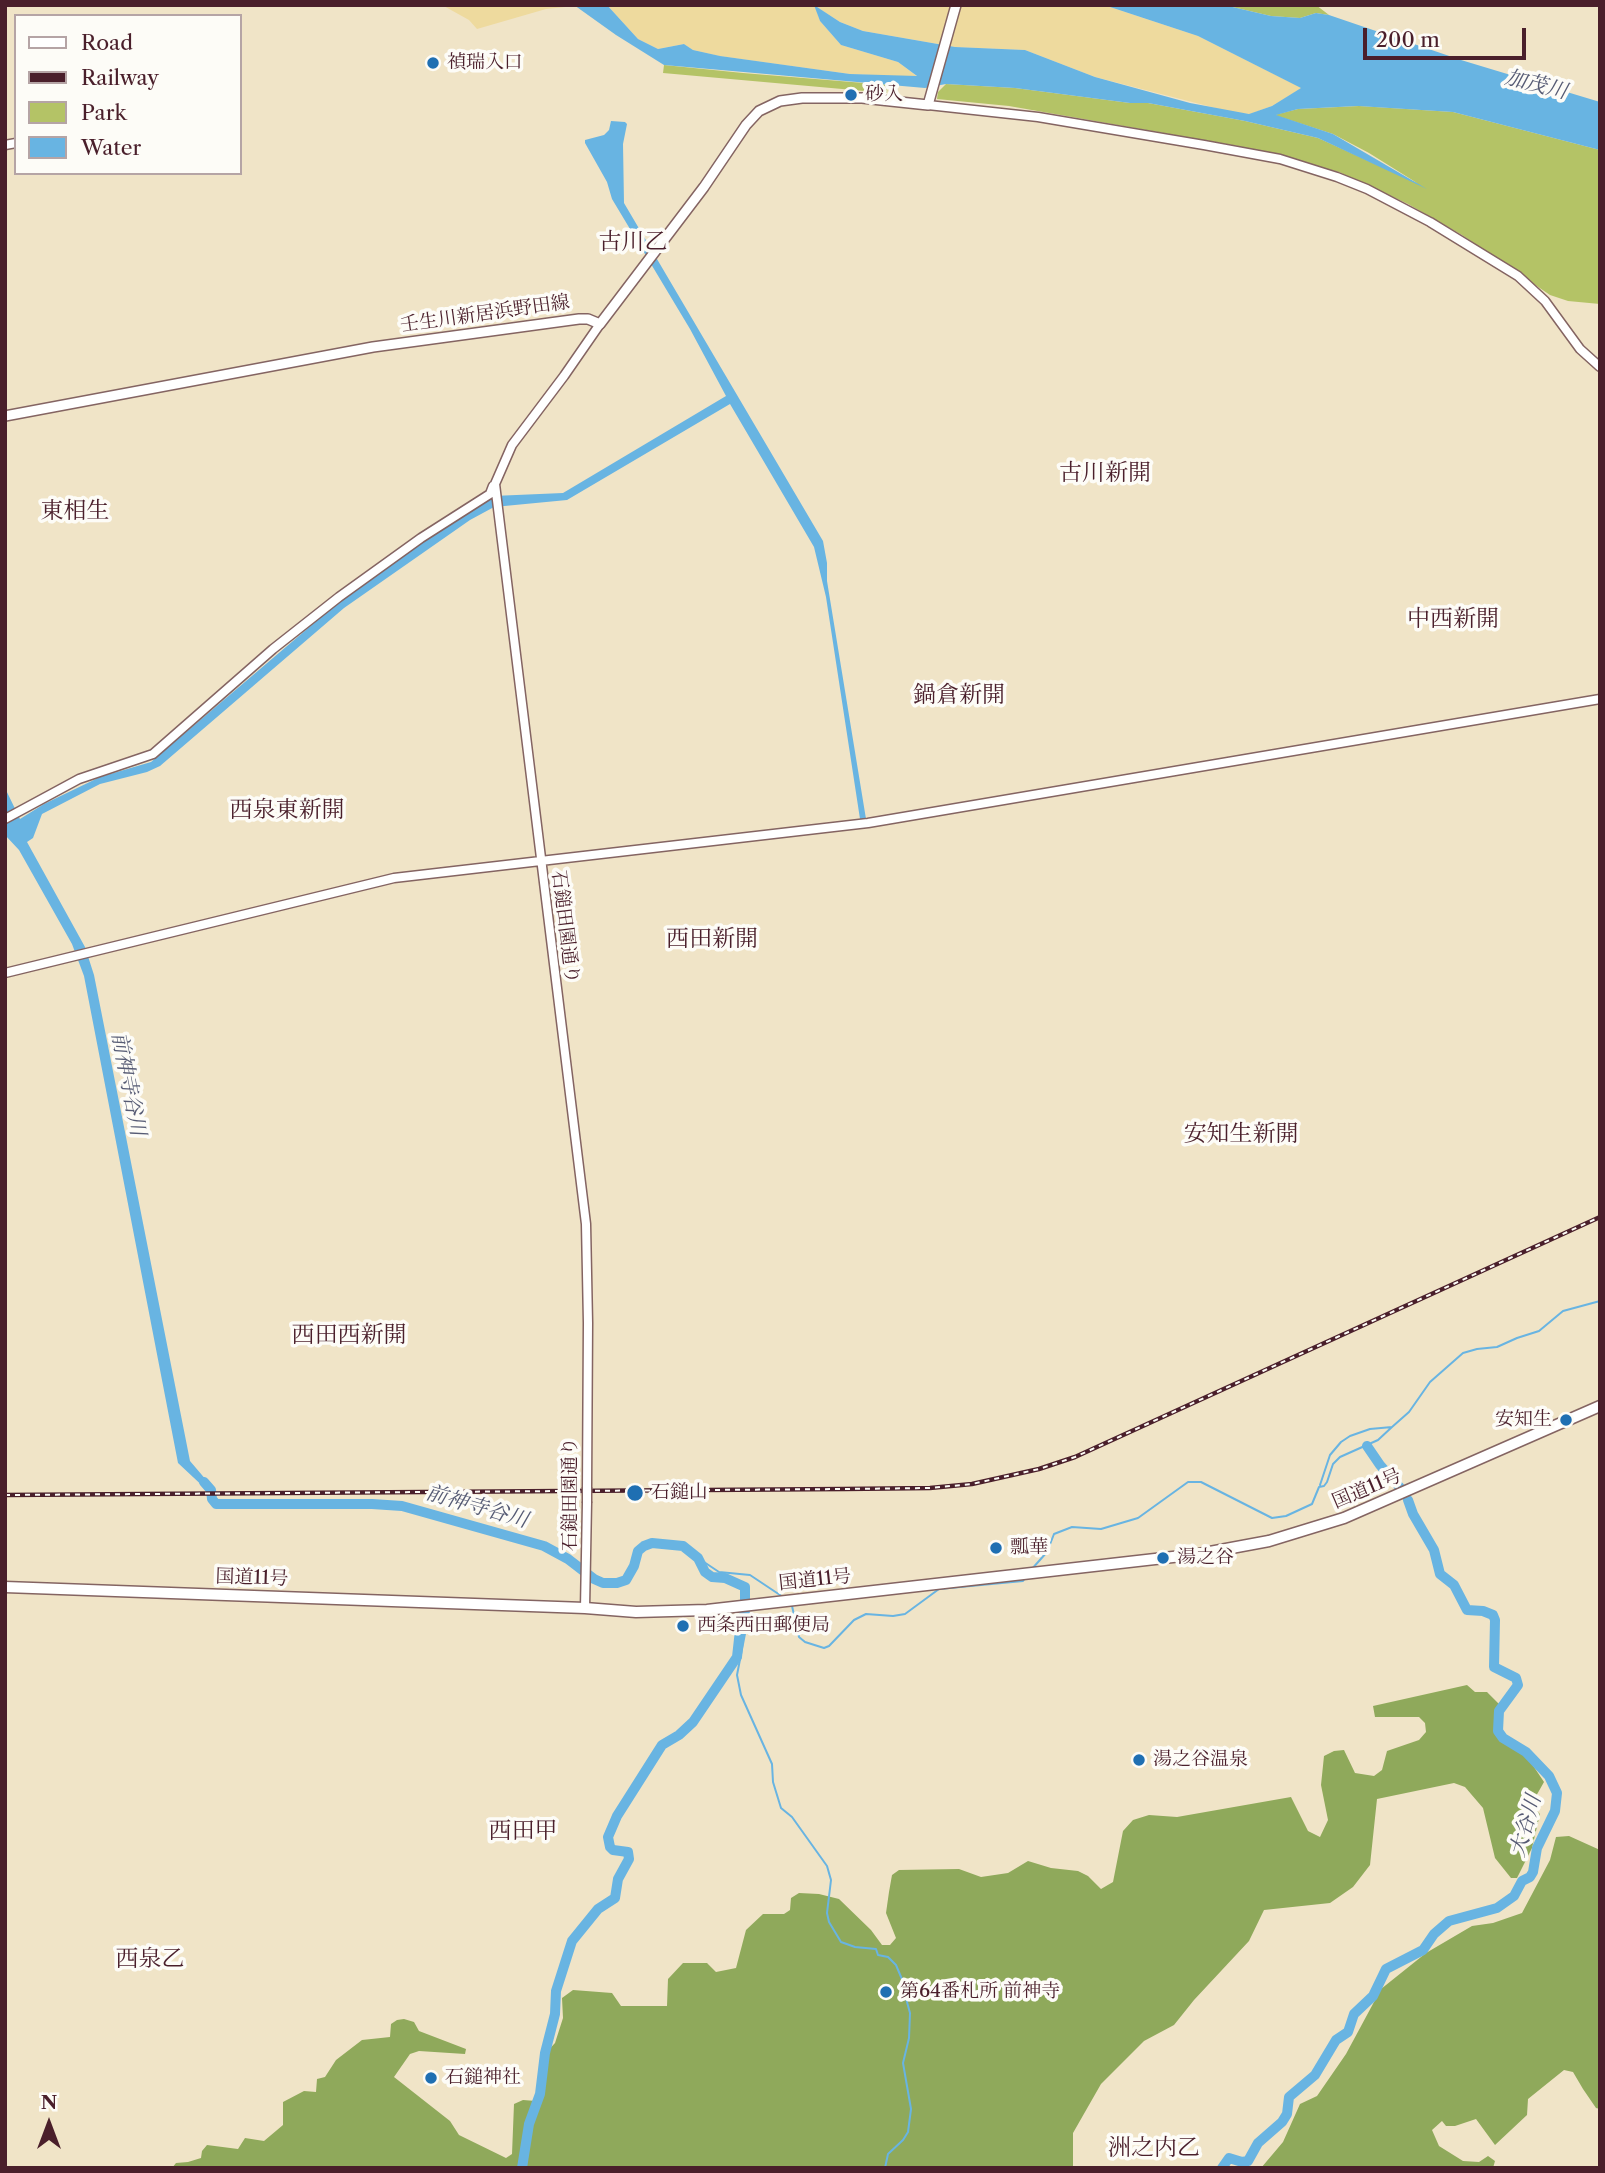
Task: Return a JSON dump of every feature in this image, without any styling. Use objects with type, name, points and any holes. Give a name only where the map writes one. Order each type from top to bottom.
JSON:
[{"type":"highway","name":"国道11号","points":[[5,1587],[636,1612],[707,1610],[1236,1548],[1292,1535],[1344,1518],[1600,1406]]},
{"type":"main road","points":[[600,324],[759,111],[790,99],[840,97],[929,102],[956,5]]},
{"type":"main road","name":"壬生川新居浜野田線","points":[[5,416],[373,347],[579,319],[600,324]]},
{"type":"street","points":[[929,102],[1041,117],[1230,149],[1280,159],[1347,181],[1430,222],[1518,276],[1545,301],[1580,349],[1600,367]]},
{"type":"street","points":[[5,819],[79,779],[153,754],[338,597],[421,538],[490,494],[512,445],[565,376],[600,324]]},
{"type":"street","name":"石鎚田園通り","points":[[495,484],[586,1224],[588,1323],[585,1608]]},
{"type":"street","points":[[5,972],[394,878],[864,824],[1600,699]]},
{"type":"green space","points":[[1224,5],[1316,5],[1329,15],[1316,13],[1300,18],[1271,16]]},
{"type":"green space","points":[[664,65],[888,85],[887,93],[663,73]]},
{"type":"green space","points":[[946,84],[1015,88],[1148,103],[1245,121],[1318,138],[1417,183],[1333,134],[1274,115],[1298,109],[1359,106],[1453,112],[1600,150],[1600,304],[1568,301],[1550,295],[1462,235],[1408,204],[1339,172],[1238,146],[1009,106],[937,99],[938,92]]},
{"type":"green space","points":[[1467,1685],[1475,1692],[1487,1692],[1499,1704],[1494,1731],[1500,1739],[1526,1755],[1544,1782],[1531,1805],[1540,1814],[1532,1848],[1517,1878],[1511,1878],[1495,1858],[1483,1808],[1465,1787],[1454,1783],[1377,1799],[1370,1865],[1353,1887],[1330,1903],[1264,1910],[1249,1941],[1174,2025],[1144,2041],[1101,2084],[1073,2133],[1073,2168],[172,2168],[176,2163],[201,2158],[207,2145],[238,2149],[245,2138],[264,2141],[283,2125],[283,2102],[304,2091],[316,2092],[317,2079],[325,2077],[336,2060],[362,2040],[390,2037],[391,2024],[404,2019],[414,2022],[419,2031],[466,2049],[465,2054],[419,2051],[410,2054],[394,2077],[450,2121],[459,2135],[506,2158],[512,2154],[514,2104],[523,2100],[536,2101],[543,2056],[555,2043],[563,2018],[562,1998],[573,1990],[612,1993],[621,2006],[667,2006],[668,1979],[683,1963],[707,1963],[716,1972],[736,1968],[746,1930],[763,1914],[784,1914],[790,1910],[791,1898],[799,1893],[839,1899],[871,1930],[882,1945],[890,1945],[896,1938],[886,1913],[892,1875],[899,1870],[959,1869],[981,1877],[1008,1873],[1028,1861],[1051,1868],[1078,1871],[1088,1876],[1101,1889],[1113,1882],[1123,1831],[1133,1820],[1149,1815],[1177,1817],[1291,1797],[1308,1831],[1320,1837],[1328,1820],[1321,1785],[1324,1756],[1344,1750],[1355,1773],[1374,1776],[1382,1770],[1387,1751],[1419,1740],[1426,1732],[1425,1723],[1419,1717],[1375,1717],[1373,1706]]},
{"type":"green space","points":[[1569,1836],[1600,1850],[1600,2109],[1596,2108],[1573,2072],[1564,2070],[1528,2099],[1527,2115],[1495,2145],[1476,2119],[1455,2126],[1446,2126],[1442,2121],[1432,2130],[1439,2146],[1463,2161],[1479,2162],[1488,2156],[1495,2161],[1493,2168],[1261,2168],[1283,2142],[1300,2104],[1317,2096],[1346,2054],[1381,1989],[1426,1953],[1472,1926],[1493,1923],[1522,1913],[1550,1860],[1556,1837]]},
{"type":"sand","points":[[442,5],[575,6],[546,9],[477,29],[469,20]]},
{"type":"sand","points":[[607,5],[1104,5],[1198,36],[1302,88],[1272,106],[1250,114],[1231,112],[1095,77],[1025,50],[955,47],[863,31],[840,22],[815,6],[820,21],[841,45],[898,62],[918,77],[850,74],[719,56],[693,50],[684,44],[658,49],[638,39]]},
{"type":"water","name":"加茂川","points":[[574,5],[607,5],[638,39],[658,49],[684,44],[693,50],[720,56],[850,74],[917,76],[898,62],[841,45],[820,21],[814,5],[840,22],[863,31],[955,47],[1025,50],[1095,77],[1190,103],[1249,114],[1272,106],[1301,88],[1198,36],[1104,5],[1224,5],[1271,16],[1300,18],[1316,13],[1600,102],[1600,150],[1453,112],[1358,106],[1298,109],[1276,115],[1333,134],[1427,189],[1318,138],[1148,103],[1015,88],[946,84],[925,88],[664,65]]},
{"type":"water","points":[[611,121],[627,124],[623,144],[624,203],[823,541],[827,581],[866,819],[860,819],[826,597],[814,547],[730,404],[567,500],[494,507],[470,520],[344,608],[160,766],[100,784],[42,814],[33,838],[27,842],[85,947],[94,975],[190,1461],[213,1488],[214,1492],[209,1492],[178,1463],[84,976],[72,944],[19,850],[5,835],[5,788],[20,819],[44,804],[100,777],[151,762],[334,606],[493,496],[563,493],[726,396],[690,329],[612,199],[607,182],[585,143],[585,140],[604,135],[609,130]]},
{"type":"waterway","points":[[1320,1485],[1330,1455],[1341,1442],[1370,1429],[1392,1427],[1409,1412],[1430,1382],[1463,1353],[1497,1347],[1539,1331],[1563,1311],[1600,1301]]},
{"type":"waterway","points":[[1031,1570],[1047,1552],[1054,1534],[1072,1527],[1101,1529],[1138,1518],[1188,1482],[1201,1482],[1272,1518],[1286,1516],[1312,1504],[1319,1487],[1327,1482],[1333,1464],[1340,1457],[1378,1440],[1392,1427]]},
{"type":"waterway","name":"大谷川","points":[[1367,1446],[1403,1491]]},
{"type":"waterway","name":"前神寺谷川","points":[[204,1482],[211,1490],[216,1504],[402,1506],[544,1546],[603,1583],[626,1580],[638,1551],[644,1546],[652,1543],[683,1546],[698,1558],[705,1572],[712,1577],[725,1578],[745,1587],[745,1611],[737,1657],[693,1722],[662,1745],[617,1816],[608,1837],[610,1847],[628,1852],[629,1859],[618,1879],[615,1898],[598,1909],[572,1941],[556,1991],[555,2014],[545,2053],[540,2094],[529,2124],[522,2168]]},
{"type":"waterway","name":"大谷川","points":[[1222,2168],[1229,2158],[1248,2161],[1258,2143],[1282,2122],[1287,2114],[1289,2097],[1315,2075],[1336,2040],[1348,2032],[1354,2014],[1373,1996],[1386,1969],[1423,1950],[1434,1934],[1449,1921],[1497,1908],[1514,1896],[1522,1881],[1533,1872],[1537,1848],[1555,1811],[1557,1793],[1549,1776],[1526,1752],[1503,1738],[1498,1731],[1499,1711],[1518,1685],[1516,1678],[1494,1667],[1493,1615],[1467,1610],[1454,1585],[1440,1574],[1434,1550],[1408,1500]]},
{"type":"waterway","points":[[698,1558],[719,1572],[750,1575],[783,1597]]},
{"type":"waterway","points":[[792,1606],[799,1637],[805,1642],[824,1648],[854,1620],[866,1614],[905,1614],[939,1589],[1023,1581],[1026,1577]]},
{"type":"waterway","points":[[745,1611],[749,1613],[737,1675],[741,1695],[772,1764],[773,1782],[781,1808],[792,1817],[827,1866],[831,1880],[827,1913],[829,1922],[841,1942],[855,1947],[876,1949],[878,1955],[888,1957],[896,1965],[904,1984],[910,2013],[909,2038],[903,2063],[911,2109],[908,2132],[888,2154],[885,2168]]},
{"type":"railway","points":[[5,1495],[844,1489],[930,1488],[972,1484],[1039,1469],[1075,1457],[1600,1217]]},
{"type":"place","name":"禎瑞入口","points":[[433,63]]},
{"type":"place","name":"砂入","points":[[851,95]]},
{"type":"place","name":"安知生","points":[[1566,1420]]},
{"type":"place","name":"石鎚山","points":[[635,1493]]},
{"type":"place","name":"瓢華","points":[[996,1548]]},
{"type":"place","name":"湯之谷","points":[[1163,1558]]},
{"type":"place","name":"西条西田郵便局","points":[[683,1626]]},
{"type":"place","name":"湯之谷温泉","points":[[1139,1760]]},
{"type":"place","name":"第64番札所 前神寺","points":[[886,1992]]},
{"type":"place","name":"石鎚神社","points":[[431,2078]]},
{"type":"district","name":"古川乙","points":[[633,242]]},
{"type":"district","name":"古川新開","points":[[1105,473]]},
{"type":"district","name":"東相生","points":[[75,511]]},
{"type":"district","name":"中西新開","points":[[1453,619]]},
{"type":"district","name":"鍋倉新開","points":[[959,695]]},
{"type":"district","name":"西泉東新開","points":[[287,810]]},
{"type":"district","name":"西田新開","points":[[712,939]]},
{"type":"district","name":"安知生新開","points":[[1241,1134]]},
{"type":"district","name":"西田西新開","points":[[349,1335]]},
{"type":"district","name":"西田甲","points":[[523,1831]]},
{"type":"district","name":"西泉乙","points":[[150,1959]]},
{"type":"district","name":"洲之内乙","points":[[1154,2148]]}]
